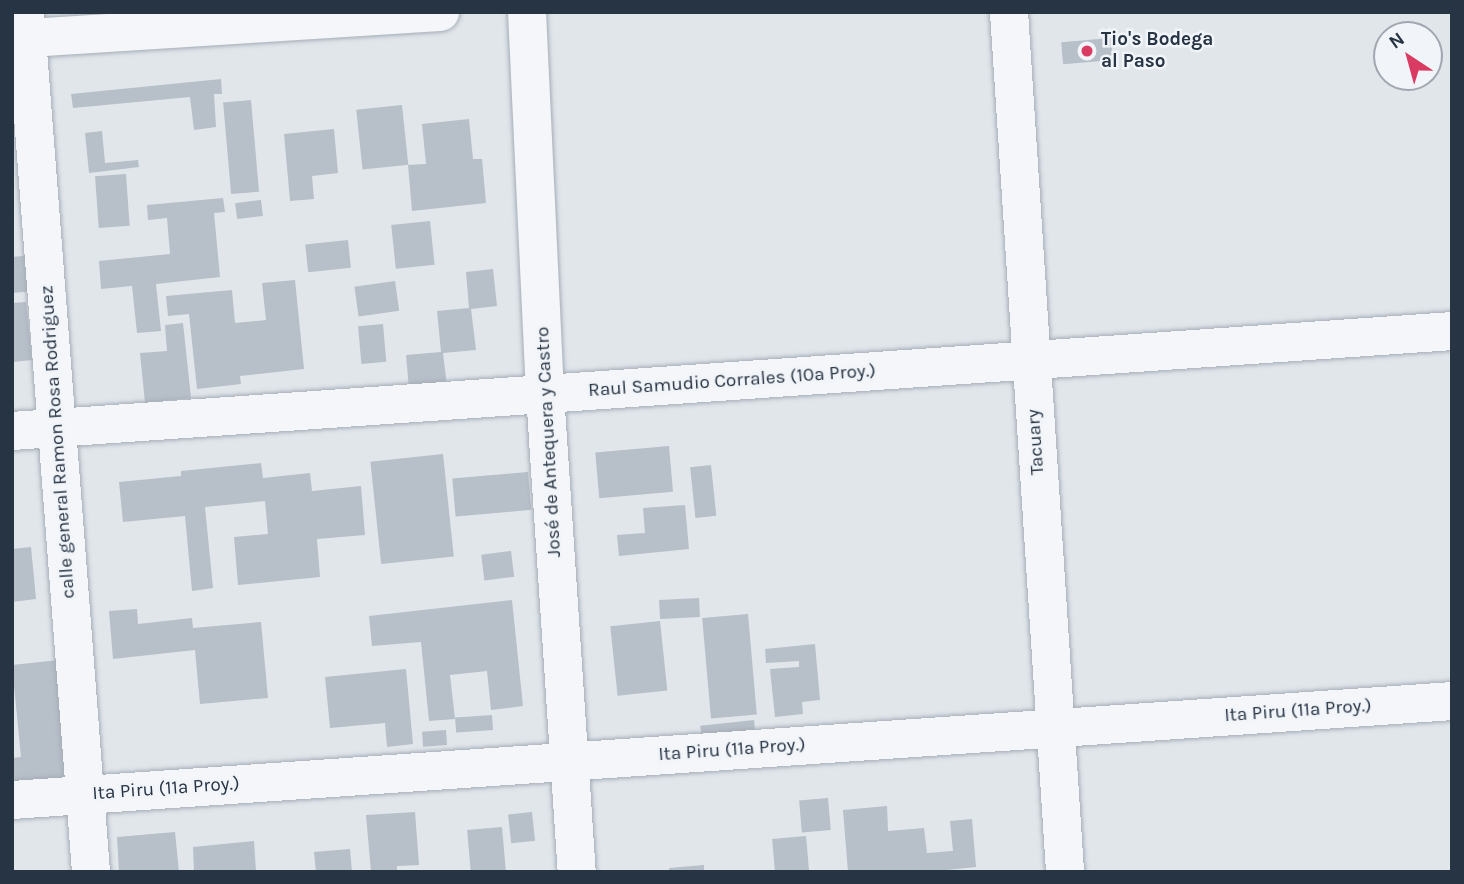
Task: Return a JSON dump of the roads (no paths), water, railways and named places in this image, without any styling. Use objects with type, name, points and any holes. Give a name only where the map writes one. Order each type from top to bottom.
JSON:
[{"type":"street","points":[[21,30],[440,12]]},
{"type":"street","name":"José de Antequera y Castro","points":[[527,12],[545,394],[577,872]]},
{"type":"street","name":"Tacuary","points":[[1009,12],[1065,872]]},
{"type":"street","name":"calle general Ramon Rosa Rodriguez","points":[[21,30],[58,428],[91,872]]},
{"type":"street","name":"Raul Samudio Corrales (10ª Proy.)","points":[[12,431],[1452,331]]},
{"type":"street","name":"Ita Piru (11ª Proy.)","points":[[12,800],[1452,701]]},
{"type":"place","name":"Tio's Bodega al Paso","points":[[1087,51]]}]
